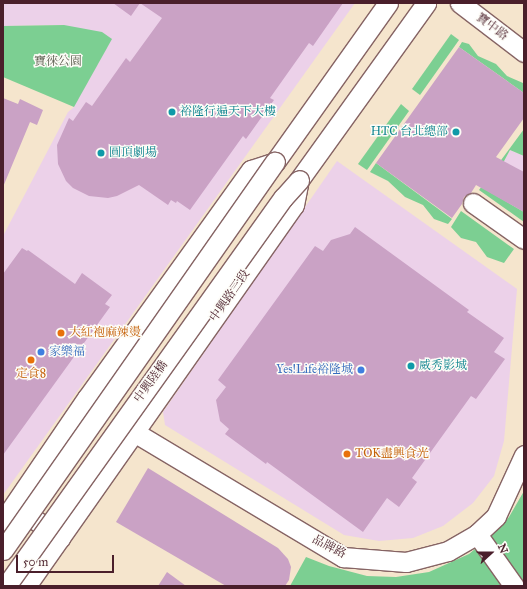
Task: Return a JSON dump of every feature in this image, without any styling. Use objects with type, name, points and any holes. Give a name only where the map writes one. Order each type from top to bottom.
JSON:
[{"type":"street","points":[[3,521],[87,398],[251,170],[275,162],[388,3]]},
{"type":"street","name":"中興路三段","points":[[26,586],[294,205],[299,180],[426,3]]},
{"type":"street","name":"寶中路","points":[[460,3],[524,52]]},
{"type":"street","name":"中興陸橋","points":[[3,550],[275,162]]},
{"type":"street","name":"中興陸橋","points":[[6,586],[269,218],[299,180]]},
{"type":"street","points":[[473,203],[524,239]]},
{"type":"street","name":"品牌路","points":[[134,432],[343,557],[406,562],[448,551],[477,534],[496,516],[524,455]]},
{"type":"street","points":[[15,505],[60,538]]},
{"type":"street","points":[[477,534],[514,586]]},
{"type":"shaded area","points":[[3,3],[355,3],[3,495],[3,236],[68,112],[74,107],[64,25],[3,26]]},
{"type":"shaded area","points":[[510,150],[524,156],[524,212],[488,191]]},
{"type":"shaded area","name":"Yes!Life裕隆城","points":[[337,161],[517,289],[504,441],[494,476],[473,503],[443,526],[413,538],[379,541],[344,535],[165,425],[163,412]]},
{"type":"green space","name":"寶徠公園","points":[[64,25],[102,32],[112,39],[74,107],[3,77],[3,26]]},
{"type":"green space","points":[[451,34],[459,40],[420,95],[412,89]]},
{"type":"green space","points":[[462,42],[469,44],[478,56],[496,64],[507,76],[523,83],[524,93],[459,47]]},
{"type":"green space","points":[[401,104],[409,111],[367,170],[358,164]]},
{"type":"green space","points":[[524,129],[524,156],[510,150],[488,191],[524,212],[524,222],[479,190]]},
{"type":"green space","points":[[376,163],[452,219],[448,224],[434,219],[423,205],[405,197],[388,181],[370,172]]},
{"type":"green space","points":[[461,211],[514,249],[504,263],[487,257],[476,242],[461,238],[451,227]]},
{"type":"green space","points":[[524,491],[524,586],[290,586],[306,557],[329,566],[367,576],[396,577],[429,572],[469,554],[493,534],[509,517]]},
{"type":"building","points":[[113,3],[140,3],[131,16]]},
{"type":"building","name":"裕隆行遍天下大樓","points":[[140,3],[343,3],[313,46],[309,43],[270,98],[274,100],[246,139],[243,136],[190,210],[177,201],[176,203],[171,200],[168,205],[139,185],[117,196],[108,198],[89,196],[73,188],[66,181],[58,164],[57,145],[69,118],[73,121],[86,102],[92,106],[126,58],[130,62],[162,18]]},
{"type":"building","name":"HTC 台北總部","points":[[459,47],[524,93],[524,118],[496,157],[524,172],[524,212],[476,185],[471,193],[464,197],[462,204],[452,218],[376,163]]},
{"type":"building","points":[[3,98],[18,104],[20,99],[43,110],[37,125],[30,122],[3,187]]},
{"type":"building","name":"Yes!Life裕隆城","points":[[355,227],[469,310],[467,312],[504,338],[494,352],[505,359],[476,399],[471,396],[412,478],[417,482],[399,507],[387,498],[363,532],[267,462],[266,464],[225,434],[229,429],[220,421],[216,400],[226,387],[218,380],[315,246],[323,251],[331,240],[350,234]]},
{"type":"building","name":"家樂福","points":[[22,248],[27,251],[28,250],[75,284],[82,273],[112,295],[105,304],[110,307],[3,455],[3,274]]},
{"type":"building","points":[[148,468],[278,548],[288,559],[291,567],[289,580],[285,586],[226,586],[116,522]]},
{"type":"building","points":[[167,572],[186,586],[158,586]]},
{"type":"place","name":"裕隆行遍天下大樓","points":[[172,112]]},
{"type":"place","name":"HTC 台北總部","points":[[456,132]]},
{"type":"place","name":"圓頂劇場","points":[[101,153]]},
{"type":"place","name":"大紅袍麻辣燙","points":[[61,333]]},
{"type":"place","name":"家樂福","points":[[41,352]]},
{"type":"place","name":"定食8","points":[[31,360]]},
{"type":"place","name":"威秀影城","points":[[411,366]]},
{"type":"place","name":"Yes!Life裕隆城","points":[[361,370]]},
{"type":"place","name":"TOK盡興食光","points":[[347,454]]}]
